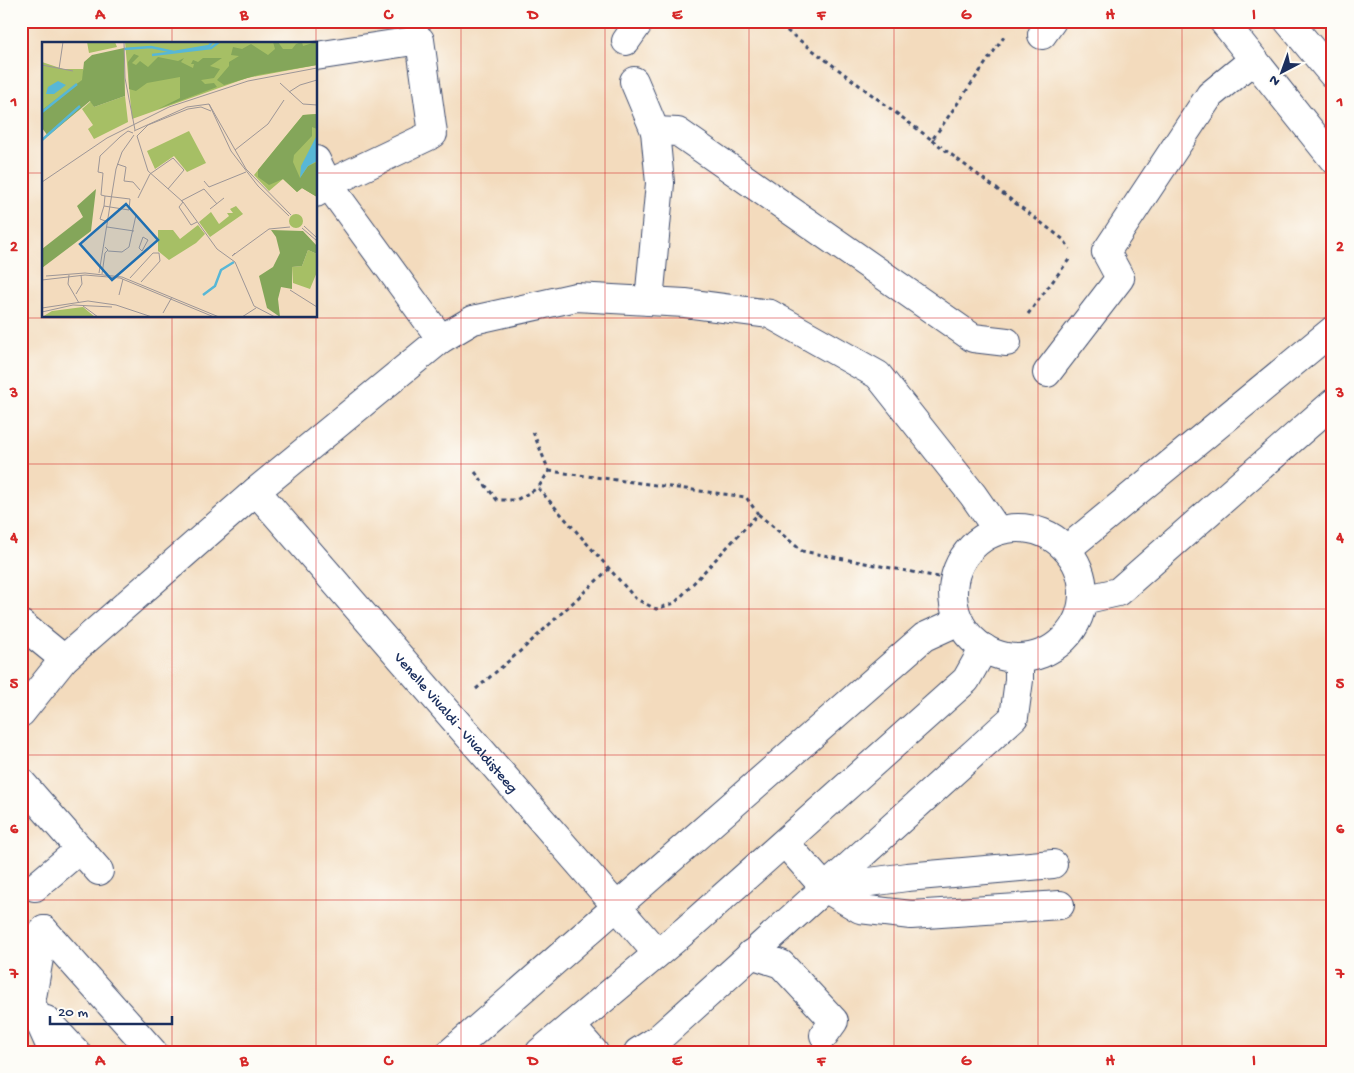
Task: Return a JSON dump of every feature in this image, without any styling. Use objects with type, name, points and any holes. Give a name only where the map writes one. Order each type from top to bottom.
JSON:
[{"type":"street","points":[[1222,21],[1333,159]]},
{"type":"street","points":[[1288,21],[1333,75]]},
{"type":"street","points":[[318,56],[420,40],[433,134],[320,179],[441,339]]},
{"type":"street","points":[[1047,373],[1120,278],[1106,252],[1117,235],[1210,95],[1253,60]]},
{"type":"street","points":[[634,81],[655,130],[660,183],[649,301]]},
{"type":"street","points":[[655,130],[678,132],[973,338],[1007,342]]},
{"type":"street","points":[[21,713],[64,659],[256,491],[441,339],[473,320],[576,297],[685,303],[770,314],[878,375],[973,495],[998,531]]},
{"type":"street","points":[[1067,549],[1333,330]]},
{"type":"street","points":[[1083,600],[1118,592],[1333,403]]},
{"type":"street","name":"Venelle Vivaldi - Vivaldisteeg","points":[[256,491],[657,953]]},
{"type":"street","points":[[1023,527],[1047,534],[1067,549],[1077,564],[1082,582],[1083,600],[1076,622],[1062,641],[1043,654],[1019,658],[1001,656],[984,648],[970,637],[959,621],[953,601],[954,580],[962,558],[978,541],[998,531],[1023,527]]},
{"type":"street","points":[[450,1052],[924,637],[959,621]]},
{"type":"street","points":[[21,624],[64,659]]},
{"type":"street","points":[[540,1052],[785,843],[966,680],[984,648]]},
{"type":"street","points":[[638,1052],[657,1040],[1014,718],[1019,680],[1019,658]]},
{"type":"street","points":[[21,782],[99,871]]},
{"type":"street","points":[[785,843],[825,888],[860,909],[911,915],[1060,905]]},
{"type":"street","points":[[36,887],[80,849]]},
{"type":"street","points":[[825,888],[907,877],[1053,864]]},
{"type":"street","points":[[21,950],[44,930]]},
{"type":"street","points":[[44,930],[26,1008],[53,1052]]},
{"type":"street","points":[[44,930],[153,1052]]},
{"type":"street","points":[[751,954],[781,964],[834,1021],[824,1035]]},
{"type":"street","points":[[26,1008],[76,1052]]},
{"type":"street","points":[[570,1026],[594,1052]]},
{"type":"path","points":[[774,21],[1064,240],[1073,254],[1007,342]]},
{"type":"path","points":[[932,140],[1010,29]]},
{"type":"path","points":[[533,432],[550,470]]},
{"type":"path","points":[[475,472],[497,500],[516,500],[538,488],[550,470]]},
{"type":"path","points":[[550,470],[746,497],[758,514],[802,552],[954,580]]},
{"type":"path","points":[[538,488],[636,599],[656,609],[675,603],[758,514]]},
{"type":"path","points":[[449,712],[609,569]]}]
